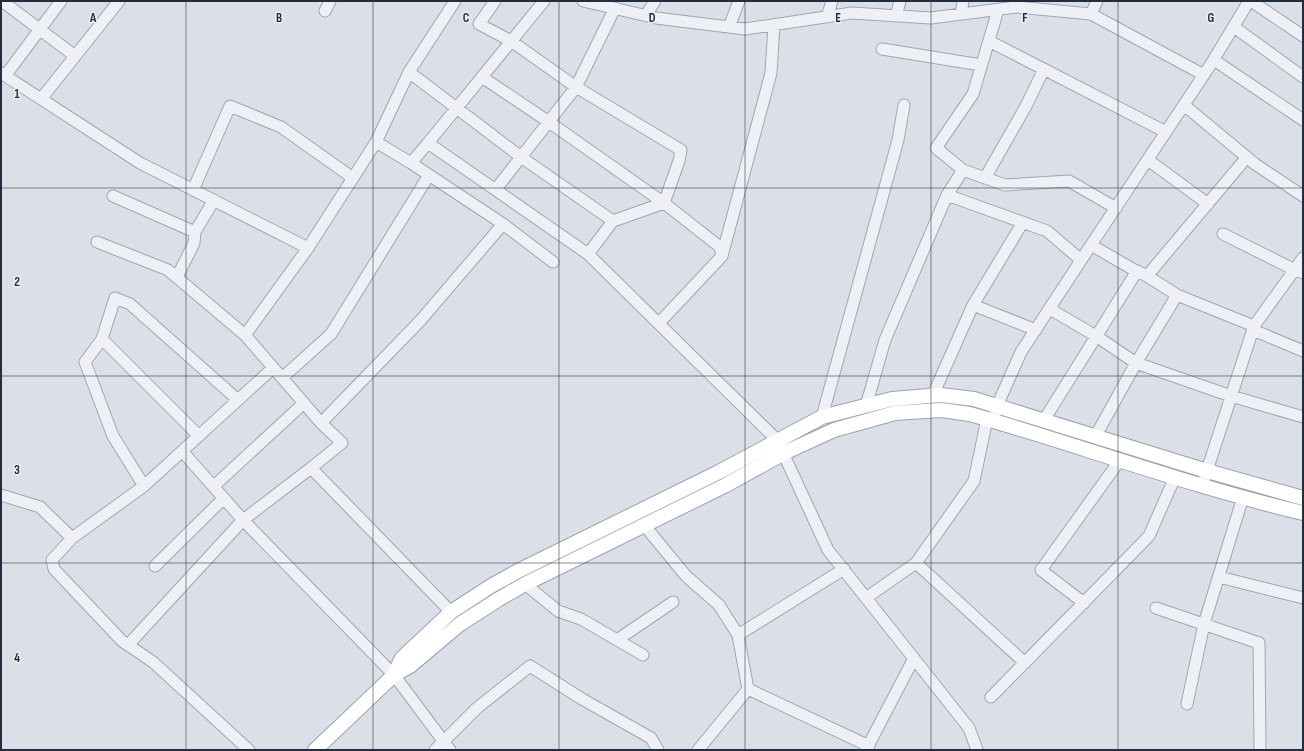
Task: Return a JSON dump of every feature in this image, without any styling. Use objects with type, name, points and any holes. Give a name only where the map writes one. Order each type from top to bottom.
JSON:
[{"type":"main road","points":[[394,675],[402,658],[451,612],[518,571],[719,472],[822,417],[892,398],[941,395],[974,399],[1207,471],[1303,498]]},
{"type":"main road","points":[[315,750],[394,675],[410,666],[460,624],[499,599],[525,584],[726,485],[784,453],[834,430],[895,413],[941,410],[970,414],[1202,486],[1303,513]]},
{"type":"main road","points":[[719,472],[726,485]]},
{"type":"street","points":[[61,1],[40,30],[3,75],[140,162],[308,248]]},
{"type":"street","points":[[41,99],[120,1]]},
{"type":"street","points":[[325,11],[330,1]]},
{"type":"street","points":[[245,335],[308,248],[376,142],[409,72],[455,1]]},
{"type":"street","points":[[495,1],[479,24],[511,41],[576,87],[681,150],[679,161],[664,202],[613,221],[588,254]]},
{"type":"street","points":[[411,163],[544,1]]},
{"type":"street","points":[[583,1],[610,5],[646,15],[745,29],[852,13],[931,18],[998,10],[1017,4],[1091,14],[1204,75]]},
{"type":"street","points":[[646,15],[655,1]]},
{"type":"street","points":[[729,27],[739,1]]},
{"type":"street","points":[[827,17],[832,1]]},
{"type":"street","points":[[896,16],[900,1]]},
{"type":"street","points":[[961,14],[963,1]]},
{"type":"street","points":[[1091,14],[1097,1]]},
{"type":"street","points":[[866,598],[916,563],[974,481],[990,419],[1021,352],[1214,60],[1250,1],[1303,36]]},
{"type":"street","points":[[3,3],[75,56]]},
{"type":"street","points":[[496,189],[576,87],[610,5]]},
{"type":"street","points":[[998,10],[973,94],[936,148],[963,170],[1005,185],[1069,181],[1116,208]]},
{"type":"street","points":[[659,323],[722,256],[771,73],[774,25]]},
{"type":"street","points":[[1234,27],[1303,77]]},
{"type":"street","points":[[989,41],[1166,132]]},
{"type":"street","points":[[882,50],[981,65]]},
{"type":"street","points":[[1214,60],[1303,120]]},
{"type":"street","points":[[985,178],[1026,106],[1044,69]]},
{"type":"street","points":[[409,72],[521,157],[613,221]]},
{"type":"street","points":[[482,77],[664,202],[720,246],[722,256]]},
{"type":"street","points":[[822,417],[898,140],[904,104]]},
{"type":"street","points":[[1184,105],[1247,158],[1303,196]]},
{"type":"street","points":[[193,190],[230,106],[281,127],[352,178]]},
{"type":"street","points":[[376,142],[411,163],[503,224],[553,262]]},
{"type":"street","points":[[428,143],[588,254],[777,440],[828,550],[969,728],[977,750]]},
{"type":"street","points":[[1044,420],[1096,336],[1141,274],[1208,204],[1247,158]]},
{"type":"street","points":[[1148,160],[1208,204]]},
{"type":"street","points":[[866,406],[885,340],[947,195],[963,170]]},
{"type":"street","points":[[282,378],[331,334],[429,175]]},
{"type":"street","points":[[947,195],[1046,231],[1081,260]]},
{"type":"street","points":[[113,196],[195,232]]},
{"type":"street","points":[[177,277],[194,243],[195,232],[214,200]]},
{"type":"street","points":[[933,395],[972,305],[1023,222]]},
{"type":"street","points":[[321,423],[420,321],[503,224]]},
{"type":"street","points":[[1223,234],[1299,271]]},
{"type":"street","points":[[97,242],[168,270],[177,277],[245,335],[321,423],[342,443],[312,468],[243,520],[128,645]]},
{"type":"street","points":[[1091,245],[1177,295],[1303,351]]},
{"type":"street","points":[[1202,486],[1254,328],[1299,271],[1303,258]]},
{"type":"street","points":[[1095,436],[1136,363],[1177,295]]},
{"type":"street","points":[[144,486],[113,436],[84,362],[102,339],[115,298],[130,304],[238,400]]},
{"type":"street","points":[[972,305],[1036,330]]},
{"type":"street","points":[[1050,309],[1096,336],[1136,363],[1231,396],[1303,417]]},
{"type":"street","points":[[102,339],[199,436]]},
{"type":"street","points":[[249,750],[153,662],[122,641],[54,569],[52,560],[72,538],[144,486],[273,368]]},
{"type":"street","points":[[214,486],[304,403]]},
{"type":"street","points":[[182,451],[243,520],[394,675],[447,746]]},
{"type":"street","points":[[1084,603],[1041,570],[1120,460]]},
{"type":"street","points":[[312,468],[451,612]]},
{"type":"street","points":[[991,697],[1149,536],[1175,477]]},
{"type":"street","points":[[1,495],[40,507],[72,538]]},
{"type":"street","points":[[1187,704],[1204,624],[1243,497]]},
{"type":"street","points":[[155,566],[224,498]]},
{"type":"street","points":[[644,525],[686,576],[719,605],[738,636],[748,689]]},
{"type":"street","points":[[916,563],[1024,663]]},
{"type":"street","points":[[738,636],[844,569]]},
{"type":"street","points":[[1219,577],[1303,598]]},
{"type":"street","points":[[525,584],[558,611],[581,618],[643,655]]},
{"type":"street","points":[[617,640],[673,602]]},
{"type":"street","points":[[1156,608],[1259,643],[1260,750]]},
{"type":"street","points":[[748,689],[868,748],[914,658]]},
{"type":"street","points":[[435,750],[447,746],[477,708],[530,666],[582,699],[652,738],[658,750]]},
{"type":"street","points":[[698,750],[748,689]]}]
